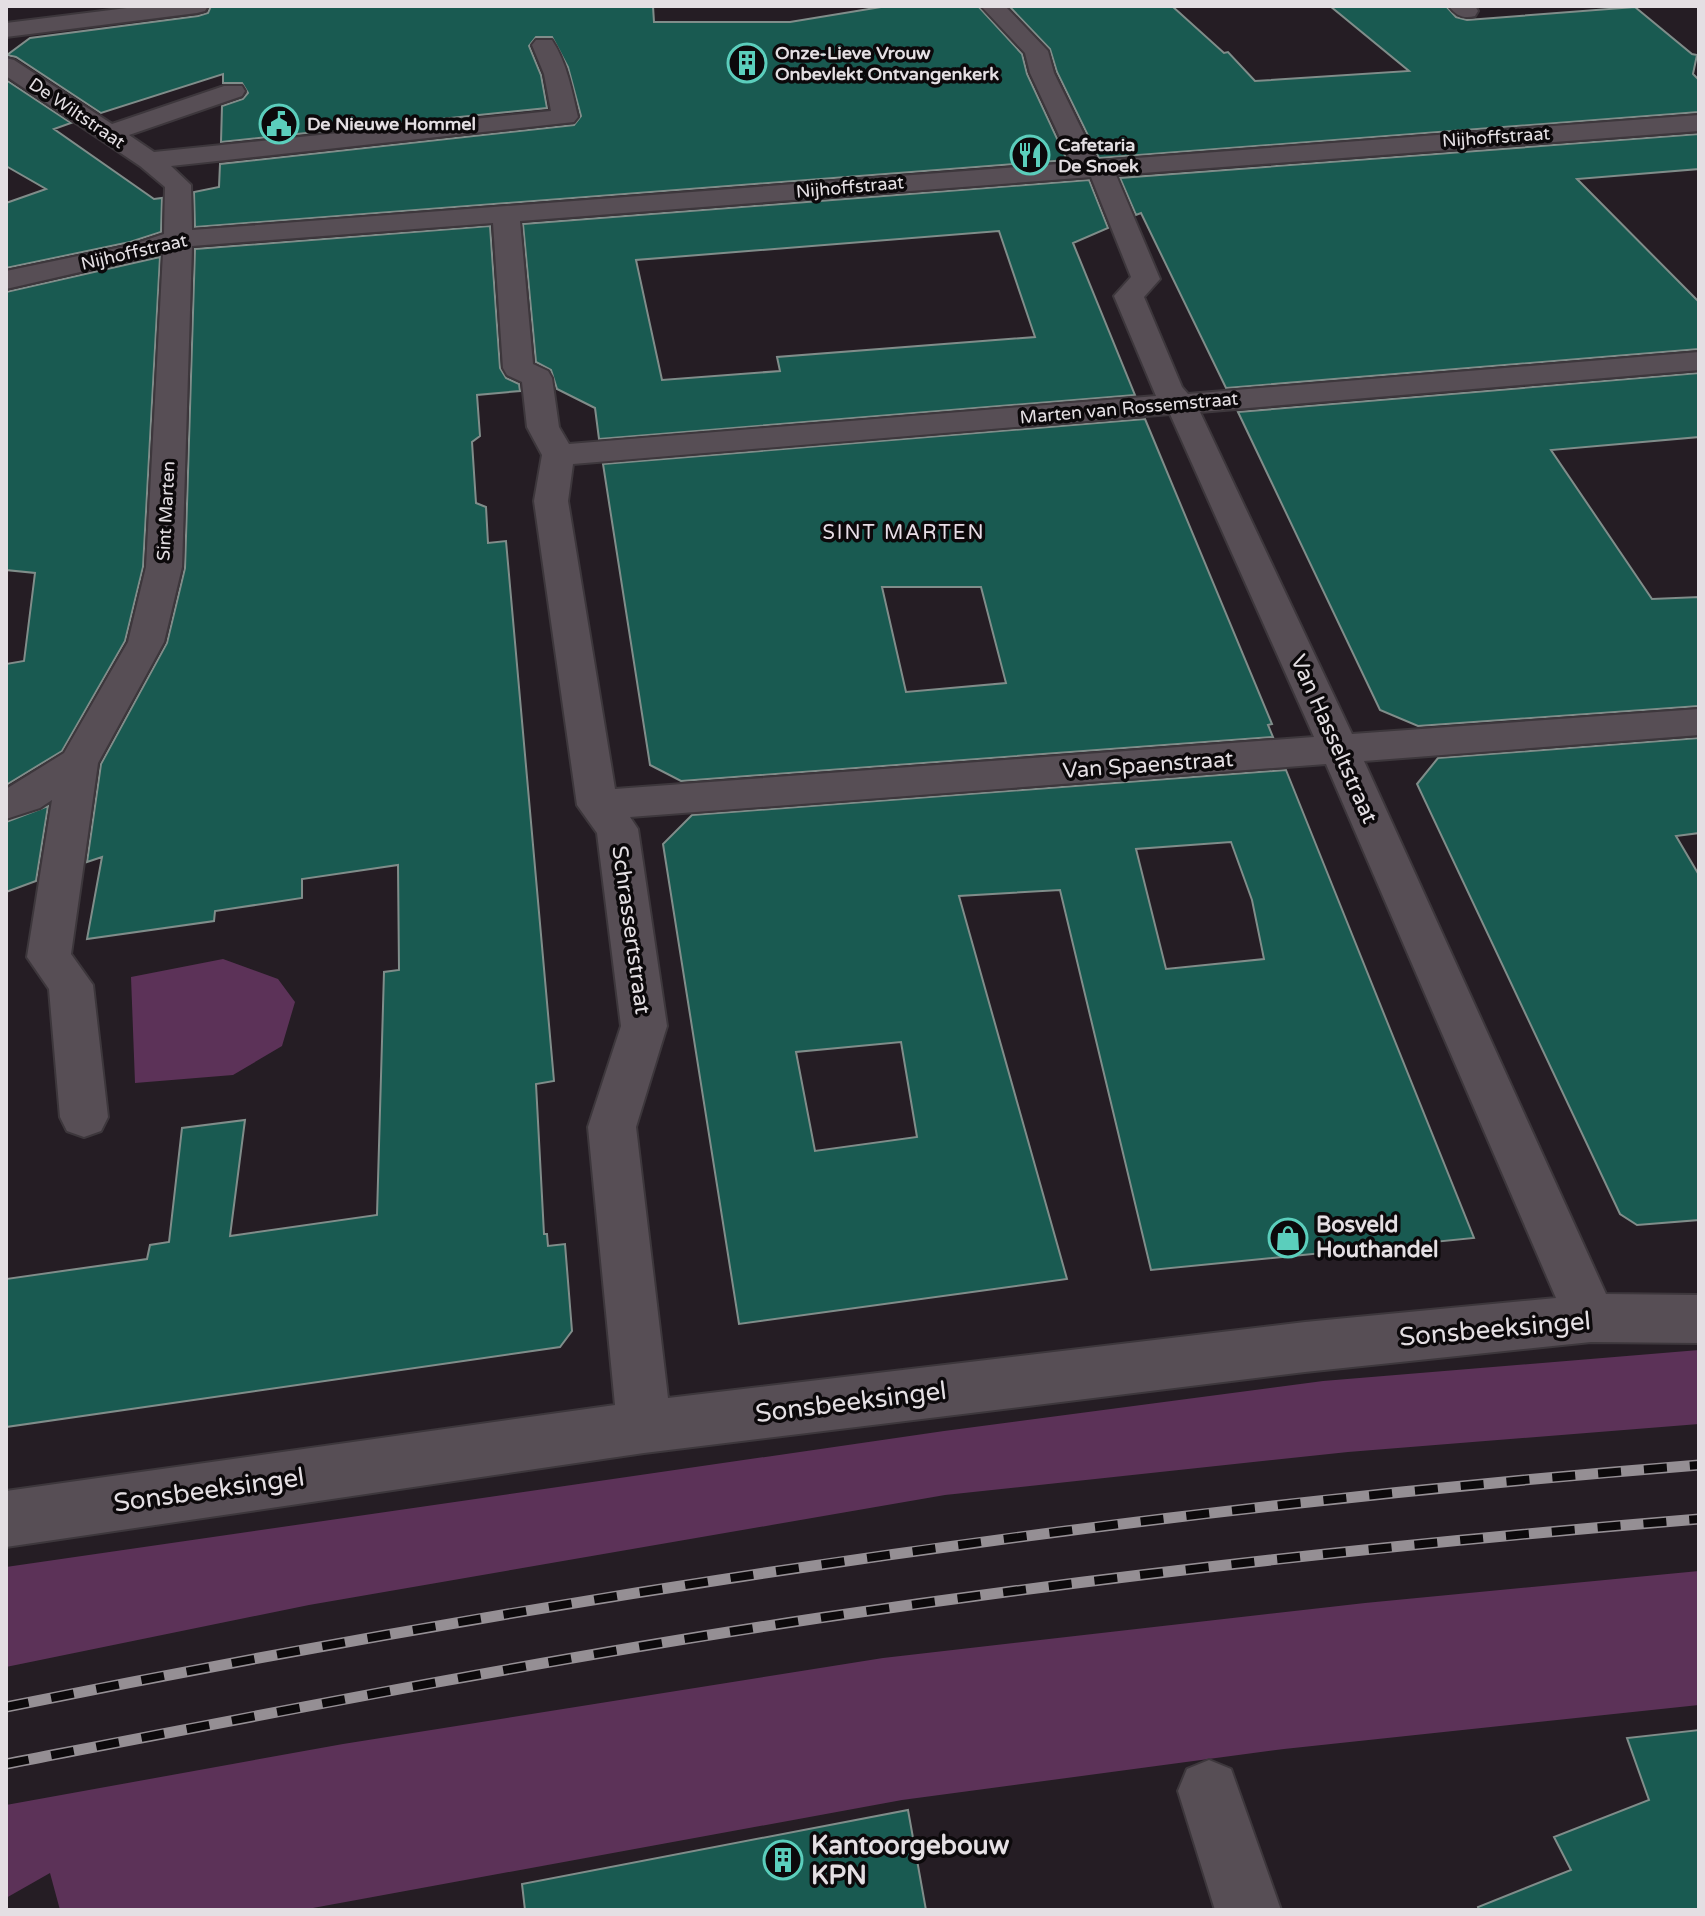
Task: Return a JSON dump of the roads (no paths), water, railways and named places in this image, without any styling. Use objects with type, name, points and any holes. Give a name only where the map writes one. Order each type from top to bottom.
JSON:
[{"type":"street","points":[[6,30],[197,6]]},
{"type":"street","points":[[968,6],[1018,59],[1042,73]]},
{"type":"street","points":[[992,6],[1036,51],[1042,73],[1094,168]]},
{"type":"street","name":"De Wiltstraat","points":[[149,160],[565,117],[556,74],[544,45]]},
{"type":"street","name":"De Wiltstraat","points":[[6,65],[149,160],[178,185],[178,239]]},
{"type":"street","points":[[109,134],[233,91]]},
{"type":"street","name":"Nijhoffstraat","points":[[6,280],[138,252],[178,239],[1699,123]]},
{"type":"street","name":"Van Hasseltstraat","points":[[1094,168],[1146,279],[1129,296],[1168,391],[1181,404],[1340,751],[1591,1318]]},
{"type":"street","points":[[506,215],[518,368],[537,378],[543,427],[558,455]]},
{"type":"street","name":"Sint Marten","points":[[84,1117],[71,985],[49,957],[78,763],[146,642],[164,567],[178,239]]},
{"type":"street","name":"Marten van Rossemstraat","points":[[558,455],[1699,361]]},
{"type":"street","name":"Schrassertstraat","points":[[558,455],[551,501],[597,805],[617,829],[644,1026],[612,1127],[644,1427]]},
{"type":"street","name":"Van Spaenstraat","points":[[597,805],[1699,722]]},
{"type":"street","name":"Sint Marten","points":[[6,804],[26,798],[78,763]]},
{"type":"street","name":"Sonsbeeksingel","points":[[6,1519],[644,1427],[1305,1347],[1591,1318],[1699,1319]]},
{"type":"street","points":[[1209,1791],[1248,1910]]},
{"type":"railway","points":[[6,1707],[427,1628],[849,1560],[1273,1506],[1699,1465]]},
{"type":"railway","points":[[6,1764],[513,1669],[819,1618],[1258,1561],[1699,1519]]},
{"type":"place","name":"Onze-Lieve Vrouw Onbevlekt Ontvangenkerk","points":[[747,63]]},
{"type":"place","name":"De Nieuwe Hommel","points":[[279,124]]},
{"type":"place","name":"Cafetaria De Snoek","points":[[1030,155]]},
{"type":"place","name":"Bosveld Houthandel","points":[[1288,1238]]},
{"type":"place","name":"Kantoorgebouw KPN","points":[[783,1860]]},
{"type":"district","name":"SINT MARTEN","points":[[904,533]]}]
